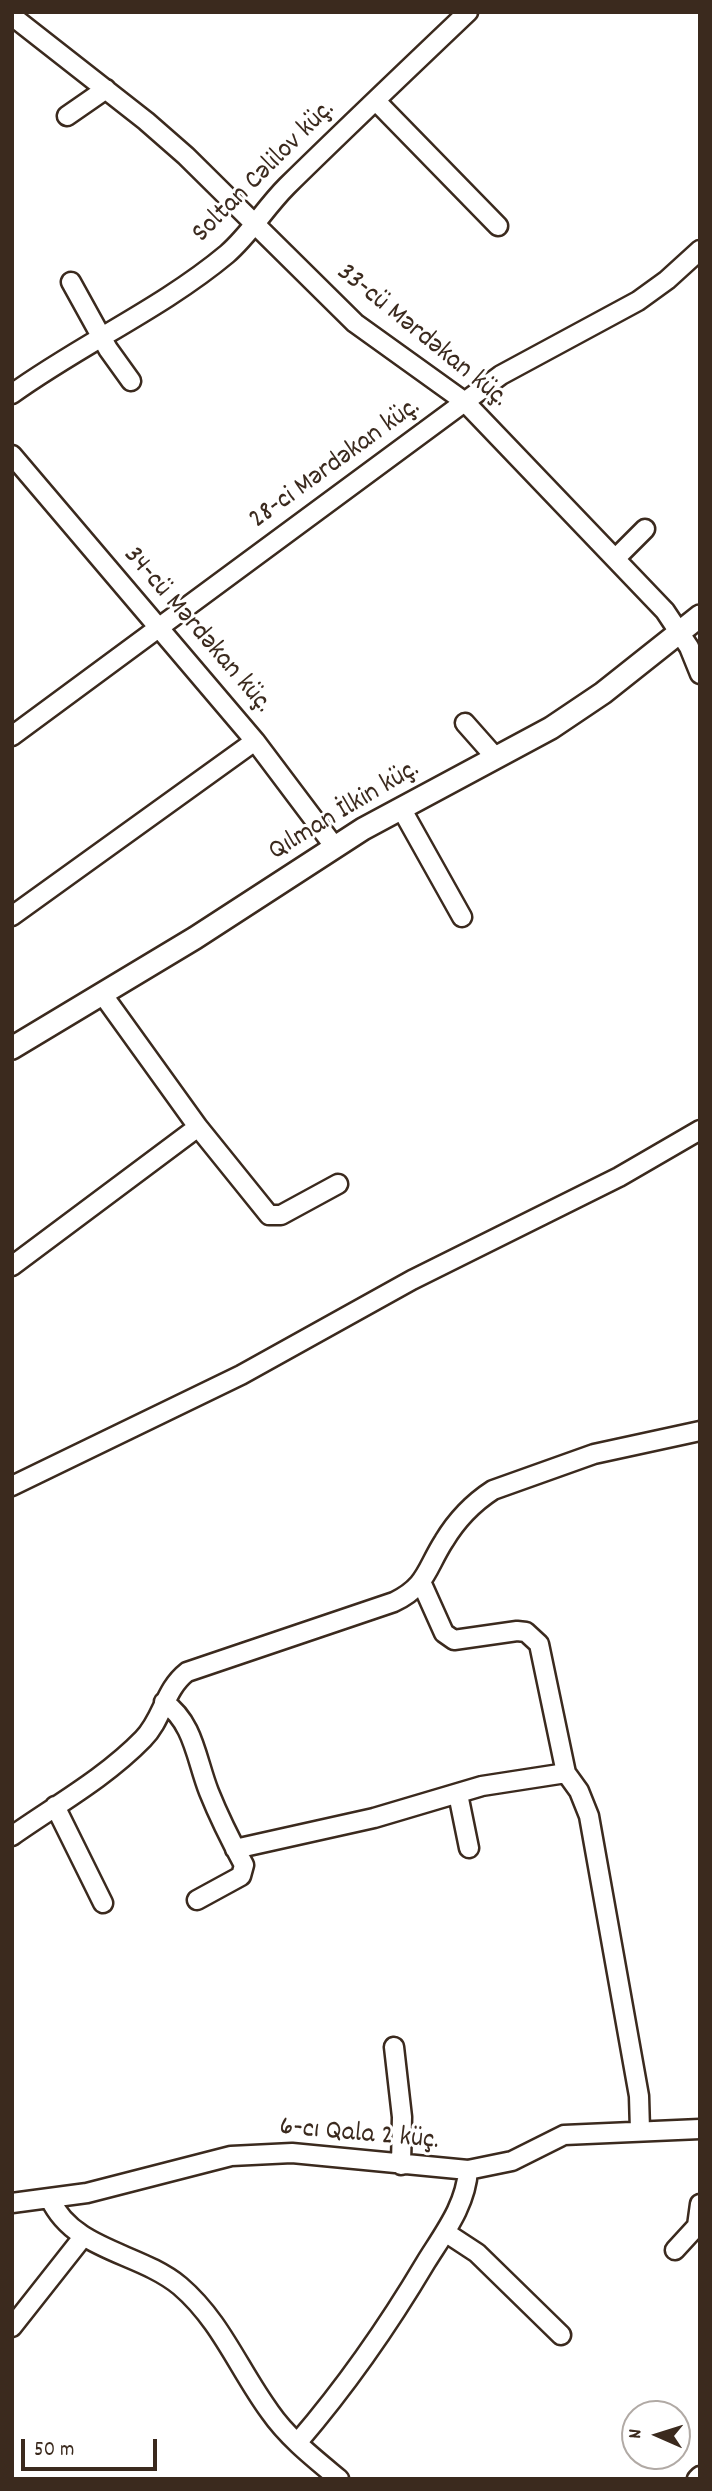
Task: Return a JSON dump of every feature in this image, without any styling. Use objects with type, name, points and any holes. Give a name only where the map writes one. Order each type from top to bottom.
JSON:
[{"type":"street","name":"Soltan Cəlilov küç.","points":[[12,394],[102,335],[138,316],[225,255],[256,224],[284,189],[468,12]]},
{"type":"street","name":"33-cü Mərdəkan küç.","points":[[12,16],[186,156],[355,323],[465,402],[617,558],[680,632],[700,674]]},
{"type":"street","points":[[66,116],[106,89]]},
{"type":"street","points":[[376,101],[498,226]]},
{"type":"street","name":"28-ci Mərdəkan küç.","points":[[12,736],[501,375],[638,301],[700,250]]},
{"type":"street","points":[[71,282],[131,381]]},
{"type":"street","name":"34-cü Mərdəkan küç.","points":[[12,455],[157,629],[255,741],[334,846]]},
{"type":"street","points":[[617,558],[645,529]]},
{"type":"street","name":"Qılman İlkin küç.","points":[[12,1048],[195,938],[334,846],[582,708],[700,616]]},
{"type":"street","points":[[465,723],[496,758]]},
{"type":"street","points":[[12,916],[255,741]]},
{"type":"street","points":[[401,808],[462,917]]},
{"type":"street","points":[[103,995],[198,1127],[270,1215],[281,1215],[338,1184]]},
{"type":"street","points":[[12,1266],[198,1127]]},
{"type":"street","points":[[12,1486],[241,1375],[412,1280],[619,1177],[700,1130]]},
{"type":"street","points":[[12,1836],[128,1754],[151,1730],[170,1688],[187,1672],[394,1602],[422,1584],[452,1528],[481,1498],[493,1490],[594,1454],[700,1431]]},
{"type":"street","points":[[422,1584],[444,1633],[454,1640],[517,1631],[533,1636],[539,1644],[566,1773],[579,1791],[589,1816],[639,2096],[640,2130]]},
{"type":"street","points":[[164,1702],[179,1712],[186,1724],[208,1790],[244,1865],[241,1875],[197,1900]]},
{"type":"street","points":[[235,1849],[374,1818],[482,1786],[566,1773]]},
{"type":"street","points":[[458,1794],[469,1848]]},
{"type":"street","points":[[55,1806],[103,1903]]},
{"type":"street","points":[[394,2047],[402,2117],[401,2165]]},
{"type":"street","name":"6-cı Qala 2 küç.","points":[[12,2203],[50,2199],[129,2183],[231,2156],[292,2153],[468,2170],[512,2161],[564,2135],[700,2129]]},
{"type":"street","points":[[298,2442],[354,2375],[444,2232],[463,2199],[468,2170]]},
{"type":"street","points":[[50,2199],[63,2221],[83,2237],[156,2271],[189,2294],[239,2359],[269,2411],[339,2479]]},
{"type":"street","points":[[675,2250],[697,2226],[700,2204]]},
{"type":"street","points":[[444,2232],[477,2253],[561,2335]]},
{"type":"street","points":[[12,2327],[83,2237]]}]
